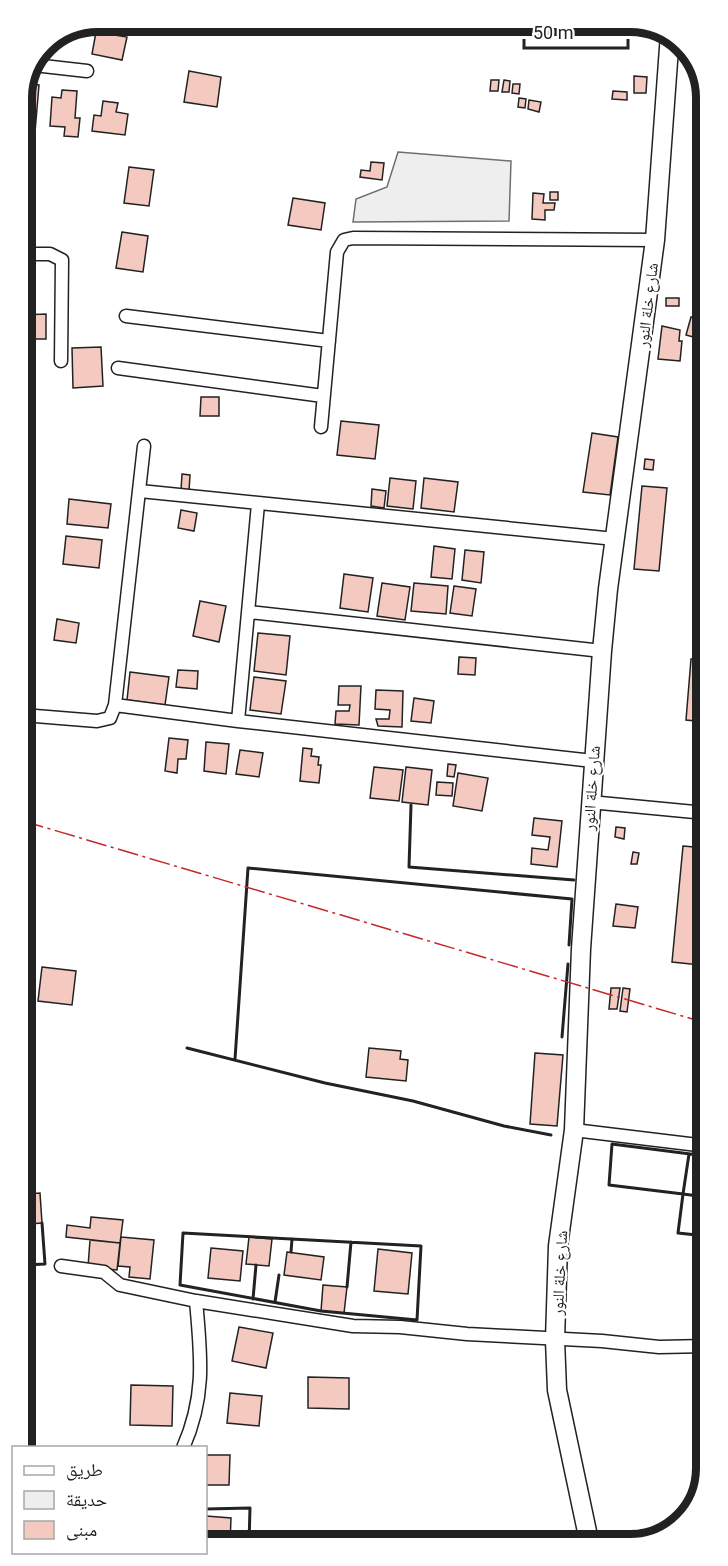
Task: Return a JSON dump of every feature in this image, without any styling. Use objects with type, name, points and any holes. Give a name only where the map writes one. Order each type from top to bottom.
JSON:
[{"type":"street","name":"شارع خلة النور","points":[[588,1534],[557,1390],[555,1340],[558,1246],[574,1130],[581,949],[602,651],[655,240],[675,50]]},
{"type":"street","points":[[40,66],[87,71]]},
{"type":"street","points":[[321,427],[338,252],[344,240],[353,238],[655,240]]},
{"type":"street","points":[[32,254],[50,254],[62,260],[61,361]]},
{"type":"street","points":[[126,316],[329,341]]},
{"type":"street","points":[[118,368],[323,396]]},
{"type":"street","points":[[32,716],[97,721],[110,718],[116,705],[144,446]]},
{"type":"street","points":[[140,491],[615,539]]},
{"type":"street","points":[[238,721],[258,504]]},
{"type":"street","points":[[249,612],[602,651]]},
{"type":"street","points":[[116,705],[593,761]]},
{"type":"street","points":[[590,802],[696,812]]},
{"type":"street","points":[[574,1130],[696,1145]]},
{"type":"street","points":[[61,1266],[104,1272],[120,1285],[196,1301],[353,1326],[555,1340],[602,1341],[659,1347],[696,1346]]},
{"type":"street","points":[[184,1446],[200,1395],[200,1347],[196,1301]]},
{"type":"green space","points":[[398,152],[511,161],[509,221],[353,222],[356,199],[387,187]]},
{"type":"building","points":[[96,32],[127,37],[122,60],[92,54]]},
{"type":"building","points":[[189,71],[221,77],[217,107],[184,102]]},
{"type":"building","points":[[634,76],[647,77],[646,93],[634,93]]},
{"type":"building","points":[[491,80],[499,80],[498,91],[490,91]]},
{"type":"building","points":[[504,80],[510,81],[509,92],[502,92]]},
{"type":"building","points":[[33,84],[39,85],[35,132],[32,132]]},
{"type":"building","points":[[513,84],[520,84],[519,94],[512,93]]},
{"type":"building","points":[[62,90],[77,91],[75,118],[80,118],[78,137],[64,136],[65,127],[50,126],[52,97],[61,98]]},
{"type":"building","points":[[613,91],[627,92],[627,100],[612,99]]},
{"type":"building","points":[[519,98],[526,99],[525,108],[518,107]]},
{"type":"building","points":[[529,100],[541,102],[539,112],[528,109]]},
{"type":"building","points":[[103,101],[118,103],[116,112],[128,114],[125,135],[92,131],[94,115],[101,116]]},
{"type":"building","points":[[371,162],[384,163],[382,180],[360,177],[361,170],[370,171]]},
{"type":"building","points":[[129,167],[154,170],[149,206],[124,203]]},
{"type":"building","points":[[550,192],[558,192],[558,200],[550,200]]},
{"type":"building","points":[[533,193],[544,194],[543,203],[555,203],[554,210],[545,210],[545,220],[532,219]]},
{"type":"building","points":[[293,198],[325,203],[321,230],[288,225]]},
{"type":"building","points":[[122,232],[148,236],[143,272],[116,268]]},
{"type":"building","points":[[666,298],[679,298],[679,306],[666,306]]},
{"type":"building","points":[[46,314],[46,339],[32,339],[32,315]]},
{"type":"building","points":[[691,317],[696,319],[696,338],[686,335]]},
{"type":"building","points":[[662,326],[680,330],[679,341],[682,341],[680,361],[658,359]]},
{"type":"building","points":[[101,347],[103,386],[73,388],[72,348]]},
{"type":"building","points":[[201,397],[219,397],[219,416],[200,416]]},
{"type":"building","points":[[341,421],[379,425],[375,459],[337,455]]},
{"type":"building","points":[[592,433],[618,437],[610,495],[583,492]]},
{"type":"building","points":[[645,459],[654,460],[653,470],[644,469]]},
{"type":"building","points":[[182,474],[190,475],[189,491],[181,490]]},
{"type":"building","points":[[390,478],[416,481],[413,509],[387,506]]},
{"type":"building","points":[[424,478],[458,482],[454,512],[421,508]]},
{"type":"building","points":[[642,486],[667,488],[659,571],[634,569]]},
{"type":"building","points":[[372,489],[386,491],[384,508],[371,506]]},
{"type":"building","points":[[69,499],[111,504],[108,528],[67,524]]},
{"type":"building","points":[[181,510],[197,513],[194,531],[178,528]]},
{"type":"building","points":[[66,536],[102,540],[99,568],[63,564]]},
{"type":"building","points":[[434,546],[455,549],[452,579],[431,577]]},
{"type":"building","points":[[465,550],[484,552],[481,583],[462,580]]},
{"type":"building","points":[[344,574],[373,578],[368,612],[340,608]]},
{"type":"building","points":[[382,583],[410,587],[405,620],[377,616]]},
{"type":"building","points":[[414,583],[448,586],[446,614],[411,611]]},
{"type":"building","points":[[454,586],[476,589],[472,616],[450,613]]},
{"type":"building","points":[[200,601],[226,606],[219,642],[193,636]]},
{"type":"building","points":[[57,619],[79,623],[76,643],[54,640]]},
{"type":"building","points":[[258,633],[290,636],[286,675],[254,671]]},
{"type":"building","points":[[459,657],[476,658],[475,675],[458,674]]},
{"type":"building","points":[[691,659],[696,659],[696,721],[686,720]]},
{"type":"building","points":[[178,670],[198,671],[197,689],[176,687]]},
{"type":"building","points":[[130,672],[169,677],[165,705],[127,700]]},
{"type":"building","points":[[254,677],[286,681],[281,714],[250,710]]},
{"type":"building","points":[[339,686],[361,686],[359,725],[335,724],[336,711],[349,711],[350,705],[338,705]]},
{"type":"building","points":[[376,690],[403,691],[402,727],[378,726],[376,719],[389,719],[390,710],[375,709]]},
{"type":"building","points":[[414,698],[434,701],[431,723],[411,721]]},
{"type":"building","points":[[169,738],[188,740],[186,759],[178,759],[177,773],[165,771]]},
{"type":"building","points":[[206,742],[229,744],[226,774],[204,771]]},
{"type":"building","points":[[303,748],[312,749],[311,756],[319,757],[318,765],[321,765],[319,783],[300,781]]},
{"type":"building","points":[[240,750],[263,753],[259,777],[236,774]]},
{"type":"building","points":[[448,764],[456,765],[454,777],[447,776]]},
{"type":"building","points":[[695,765],[696,765],[696,787],[693,787]]},
{"type":"building","points":[[374,767],[403,770],[399,801],[370,798]]},
{"type":"building","points":[[406,767],[432,770],[428,805],[402,802]]},
{"type":"building","points":[[458,773],[488,778],[482,811],[453,806]]},
{"type":"building","points":[[437,782],[453,783],[452,796],[436,795]]},
{"type":"building","points":[[534,818],[562,821],[557,867],[531,864],[532,848],[548,850],[550,837],[532,835]]},
{"type":"building","points":[[616,827],[625,828],[624,839],[615,837]]},
{"type":"building","points":[[683,846],[696,847],[696,965],[672,962]]},
{"type":"building","points":[[633,852],[639,853],[637,864],[631,864]]},
{"type":"building","points":[[616,904],[638,907],[635,928],[613,926]]},
{"type":"building","points":[[42,967],[76,971],[72,1005],[38,1001]]},
{"type":"building","points":[[611,988],[620,988],[617,1009],[609,1009]]},
{"type":"building","points":[[623,988],[630,989],[627,1012],[620,1011]]},
{"type":"building","points":[[369,1048],[401,1051],[400,1059],[408,1060],[406,1081],[366,1077]]},
{"type":"building","points":[[535,1053],[563,1055],[557,1126],[530,1124]]},
{"type":"building","points":[[40,1193],[42,1223],[32,1224],[32,1194]]},
{"type":"building","points":[[91,1217],[123,1220],[120,1243],[66,1237],[67,1225],[90,1228]]},
{"type":"building","points":[[121,1237],[154,1240],[150,1279],[129,1277],[130,1267],[118,1266]]},
{"type":"building","points":[[249,1237],[272,1239],[269,1266],[246,1264]]},
{"type":"building","points":[[90,1240],[120,1243],[117,1270],[88,1267]]},
{"type":"building","points":[[211,1248],[243,1251],[240,1281],[208,1278]]},
{"type":"building","points":[[378,1249],[412,1253],[408,1294],[374,1291]]},
{"type":"building","points":[[287,1252],[324,1257],[321,1280],[284,1275]]},
{"type":"building","points":[[323,1285],[347,1287],[344,1313],[321,1311]]},
{"type":"building","points":[[239,1327],[273,1333],[266,1368],[232,1361]]},
{"type":"building","points":[[308,1377],[349,1378],[349,1409],[308,1408]]},
{"type":"building","points":[[131,1385],[173,1386],[172,1426],[130,1425]]},
{"type":"building","points":[[230,1393],[262,1396],[259,1426],[227,1423]]},
{"type":"building","points":[[207,1455],[230,1455],[229,1485],[207,1485]]},
{"type":"building","points":[[207,1516],[231,1518],[230,1534],[207,1534]]},
{"type":"wall","points":[[411,805],[409,867],[574,880]]},
{"type":"wall","points":[[235,1059],[248,868],[572,899],[569,945]]},
{"type":"wall","points":[[562,1037],[568,964]]},
{"type":"wall","points":[[187,1048],[325,1083],[413,1101],[504,1126],[551,1135]]},
{"type":"wall","points":[[696,1155],[612,1144],[609,1185],[683,1194],[678,1233],[696,1235]]},
{"type":"wall","points":[[689,1154],[683,1194],[696,1196]]},
{"type":"wall","points":[[32,1265],[45,1264],[42,1223]]},
{"type":"wall","points":[[183,1233],[421,1246],[417,1320],[321,1311],[180,1285],[183,1233]]},
{"type":"wall","points":[[291,1252],[292,1239]]},
{"type":"wall","points":[[347,1287],[351,1242]]},
{"type":"wall","points":[[253,1299],[256,1265]]},
{"type":"wall","points":[[275,1302],[279,1275]]},
{"type":"wall","points":[[207,1509],[250,1508],[249,1534]]},
{"type":"power","points":[[32,824],[696,1020]]}]
